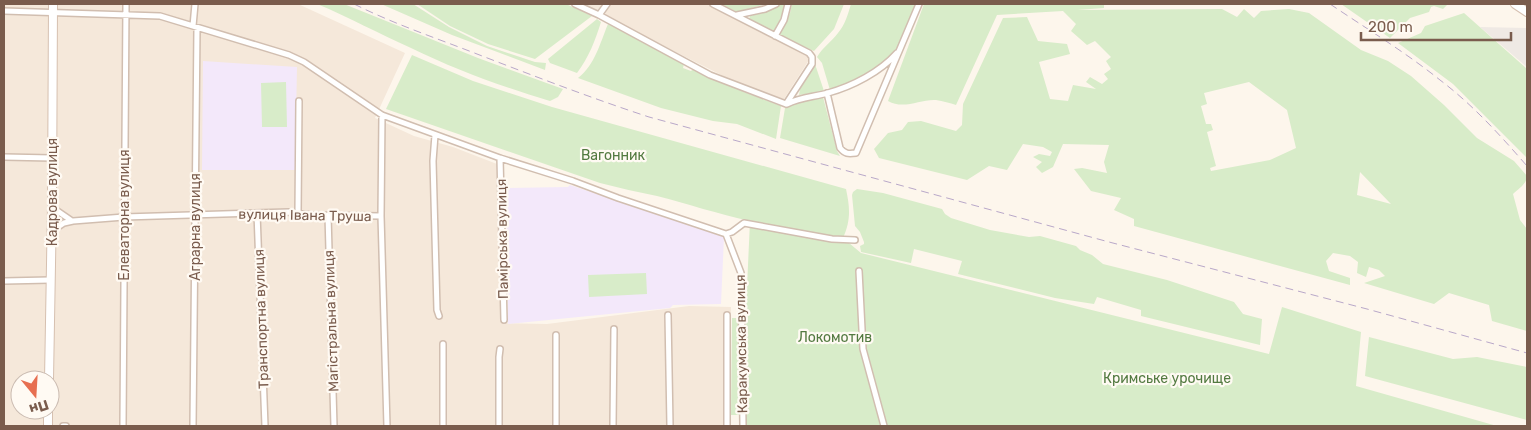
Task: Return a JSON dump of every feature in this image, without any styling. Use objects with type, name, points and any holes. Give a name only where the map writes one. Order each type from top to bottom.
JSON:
[{"type":"street","name":"Кадрова вулиця","points":[[49,370],[53,4]]},
{"type":"street","name":"Елеваторна вулиця","points":[[123,426],[126,4]]},
{"type":"street","name":"Аграрна вулиця","points":[[193,426],[195,4]]},
{"type":"street","points":[[574,4],[599,15],[710,75],[786,104],[796,99],[827,94],[852,85],[887,64],[900,51]]},
{"type":"street","points":[[599,15],[606,4]]},
{"type":"street","points":[[713,4],[809,53],[812,57],[812,64],[786,104]]},
{"type":"street","points":[[737,16],[765,9],[776,4]]},
{"type":"street","points":[[775,36],[784,20],[788,4]]},
{"type":"street","points":[[827,94],[840,148],[848,154],[856,153],[919,4]]},
{"type":"street","points":[[1515,4],[1527,12]]},
{"type":"street","points":[[4,11],[160,16],[257,45],[299,60],[382,115],[500,158],[726,234],[744,223],[832,238],[855,240]]},
{"type":"street","points":[[298,213],[299,102]]},
{"type":"street","points":[[382,115],[381,216],[387,426]]},
{"type":"street","points":[[435,135],[433,161],[437,310],[439,316]]},
{"type":"street","points":[[4,157],[52,158]]},
{"type":"street","name":"Памірська вулиця","points":[[500,158],[504,320]]},
{"type":"street","points":[[52,206],[72,221]]},
{"type":"street","name":"вулиця Івана Труша","points":[[52,232],[64,223],[72,221],[124,217],[257,212],[381,216]]},
{"type":"street","name":"Транспортна вулиця","points":[[257,212],[265,426]]},
{"type":"street","name":"Магістральна вулиця","points":[[328,215],[334,426]]},
{"type":"street","name":"Каракумська вулиця","points":[[726,234],[742,273],[742,426]]},
{"type":"street","points":[[859,271],[863,349],[884,426]]},
{"type":"street","points":[[4,281],[50,280]]},
{"type":"street","points":[[668,315],[670,426]]},
{"type":"street","name":"Каракумська вулиця","points":[[727,315],[727,426]]},
{"type":"street","points":[[613,426],[614,329]]},
{"type":"street","points":[[556,335],[556,426]]},
{"type":"street","points":[[443,344],[443,426]]},
{"type":"street","points":[[499,426],[500,349]]},
{"type":"shaded area","points":[[4,4],[298,4],[405,53],[375,118],[414,136],[453,147],[497,164],[502,323],[547,324],[689,306],[731,307],[728,426],[4,426]]},
{"type":"shaded area","points":[[581,4],[707,4],[805,53],[809,60],[784,99],[741,85]]},
{"type":"shaded area","points":[[1480,27],[1527,28],[1527,67]]},
{"type":"shaded area","points":[[203,61],[297,67],[295,170],[202,170]]},
{"type":"shaded area","points":[[570,185],[724,237],[721,304],[673,305],[670,308],[508,324],[506,188],[568,187]]},
{"type":"green space","points":[[317,4],[344,4],[478,58],[563,89],[558,97],[550,101],[497,84],[428,56]]},
{"type":"green space","points":[[381,4],[413,4],[449,27],[487,46],[535,62],[546,63],[545,70],[452,35]]},
{"type":"green space","points":[[417,4],[566,4],[592,16],[535,59],[488,44],[450,26]]},
{"type":"green space","points":[[721,4],[766,4],[737,12]]},
{"type":"green space","points":[[782,4],[786,4],[777,27],[773,31],[749,20],[750,16],[769,11]]},
{"type":"green space","points":[[792,4],[844,4],[834,29],[814,51],[778,35],[790,13]]},
{"type":"green space","points":[[851,4],[915,4],[902,41],[890,58],[866,74],[830,90],[822,63],[817,57],[840,30]]},
{"type":"green space","points":[[924,4],[1104,4],[1104,8],[1077,10],[1222,9],[1237,17],[1244,9],[1254,18],[1261,11],[1289,9],[1309,13],[1361,50],[1388,61],[1411,76],[1477,138],[1514,161],[1527,176],[1524,184],[1513,194],[1520,220],[1527,229],[1527,331],[1492,321],[1489,305],[1449,293],[1434,304],[1364,283],[1385,276],[1379,270],[1369,267],[1366,277],[1357,273],[1358,262],[1350,256],[1333,253],[1326,261],[1329,271],[1350,278],[1350,285],[1134,226],[1134,219],[1114,210],[1121,198],[1091,191],[1074,169],[1082,168],[1107,173],[1104,162],[1109,145],[1063,144],[1053,167],[1042,173],[1036,167],[1042,162],[1033,157],[1039,154],[1050,156],[1052,152],[1043,147],[1023,144],[1007,170],[989,166],[967,180],[879,158],[874,149],[888,133],[902,130],[908,122],[921,121],[956,131],[962,125],[963,104],[1003,18],[1027,17],[1038,41],[1067,44],[1070,54],[1039,62],[1050,99],[1068,101],[1073,85],[1096,89],[1086,82],[1090,77],[1102,84],[1108,79],[1104,74],[1111,69],[1106,61],[1111,57],[1095,41],[1087,45],[1071,31],[1076,24],[1063,11],[997,15],[956,105],[936,100],[906,104],[894,104],[888,101]],"holes":[[[1249,82],[1287,110],[1296,148],[1270,160],[1211,171],[1210,168],[1216,166],[1207,132],[1213,130],[1211,124],[1206,124],[1201,106],[1207,104],[1204,93]],[[1360,172],[1391,204],[1357,195]]]},
{"type":"green space","points":[[1341,4],[1448,4],[1443,9],[1431,7],[1429,12],[1410,18],[1390,38]]},
{"type":"green space","points":[[1464,13],[1527,69],[1527,158],[1453,84],[1398,43],[1421,33],[1425,26]]},
{"type":"green space","points":[[597,19],[601,22],[596,36],[588,55],[577,73],[550,63],[548,59]]},
{"type":"green space","points":[[608,24],[684,64],[683,68],[691,71],[694,68],[744,92],[781,106],[776,139],[737,124],[713,121],[661,108],[578,78],[593,60]]},
{"type":"green space","points":[[412,55],[473,81],[552,107],[846,189],[849,214],[843,238],[861,253],[1269,354],[1282,307],[1361,332],[1356,386],[1497,426],[746,426],[745,331],[750,221],[600,183],[386,109]]},
{"type":"green space","points":[[815,64],[824,91],[799,95],[800,89]]},
{"type":"green space","points":[[286,82],[287,127],[262,127],[261,83]]},
{"type":"green space","points":[[823,97],[840,156],[780,138],[785,108],[798,101]]},
{"type":"green space","points":[[857,189],[883,193],[942,209],[951,218],[990,230],[1029,237],[1040,236],[1076,246],[1103,264],[1167,280],[1234,302],[1243,314],[1262,319],[1260,345],[1141,316],[1141,310],[1097,297],[1094,304],[1055,298],[958,274],[962,261],[914,249],[911,263],[861,252],[860,246],[864,242],[855,226],[852,195]]},
{"type":"green space","points":[[646,273],[647,294],[589,297],[588,275]]},
{"type":"green space","points":[[732,318],[740,318],[740,415],[731,415]]},
{"type":"green space","points":[[1369,337],[1453,359],[1477,357],[1527,367],[1527,420],[1365,376]]},
{"type":"railway","points":[[354,4],[384,18],[563,87],[649,117],[1527,353]]},
{"type":"railway","points":[[1330,4],[1413,60],[1452,90],[1486,121],[1527,166]]},
{"type":"park label","name":"Вагонник","points":[[613,155]]},
{"type":"park label","name":"Локомотив","points":[[835,337]]},
{"type":"park label","name":"Кримське урочище","points":[[1167,378]]}]
